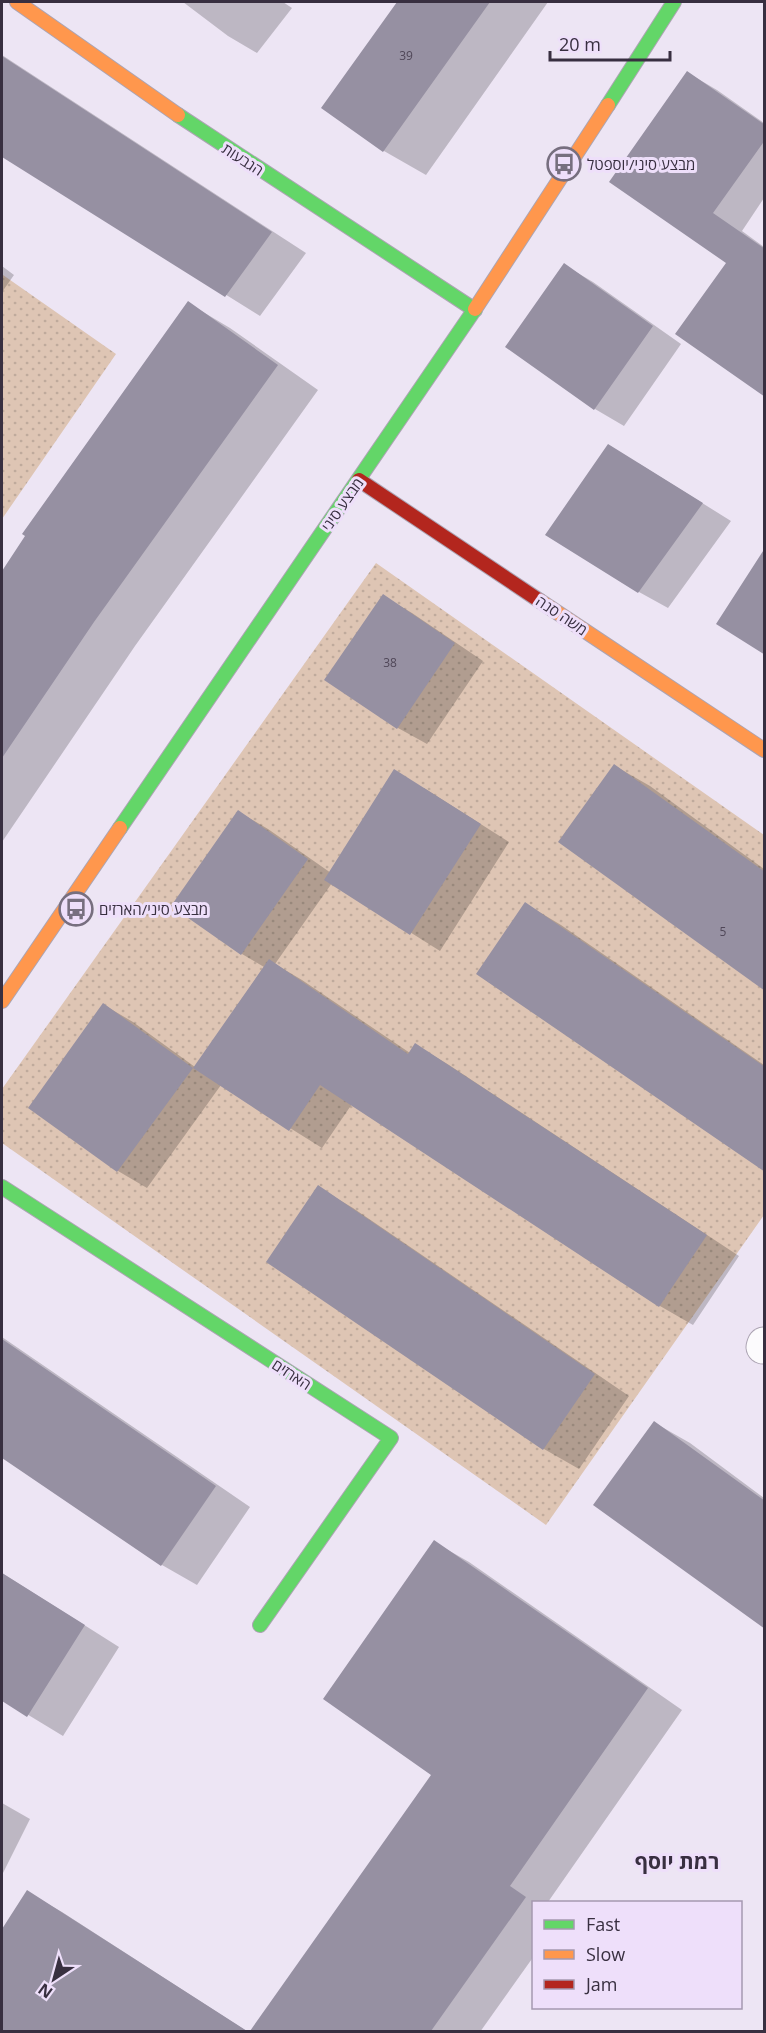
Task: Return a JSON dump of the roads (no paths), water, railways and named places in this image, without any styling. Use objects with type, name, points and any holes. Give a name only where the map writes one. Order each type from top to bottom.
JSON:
[{"type":"street","name":"הגבעות","points":[[17,2],[210,138],[475,310]]},
{"type":"street","name":"מבצע סיני","points":[[2,1001],[475,310],[674,2]]},
{"type":"street","name":"משה סנה","points":[[358,480],[765,750]]},
{"type":"street","name":"הארזים","points":[[2,1187],[391,1438],[261,1625]]},
{"type":"place","name":"מבצע סיני/יוספטל","points":[[564,164]]},
{"type":"place","name":"מבצע סיני/הארזים","points":[[76,909]]},
{"type":"district","name":"רמת יוסף","points":[[677,1861]]}]
